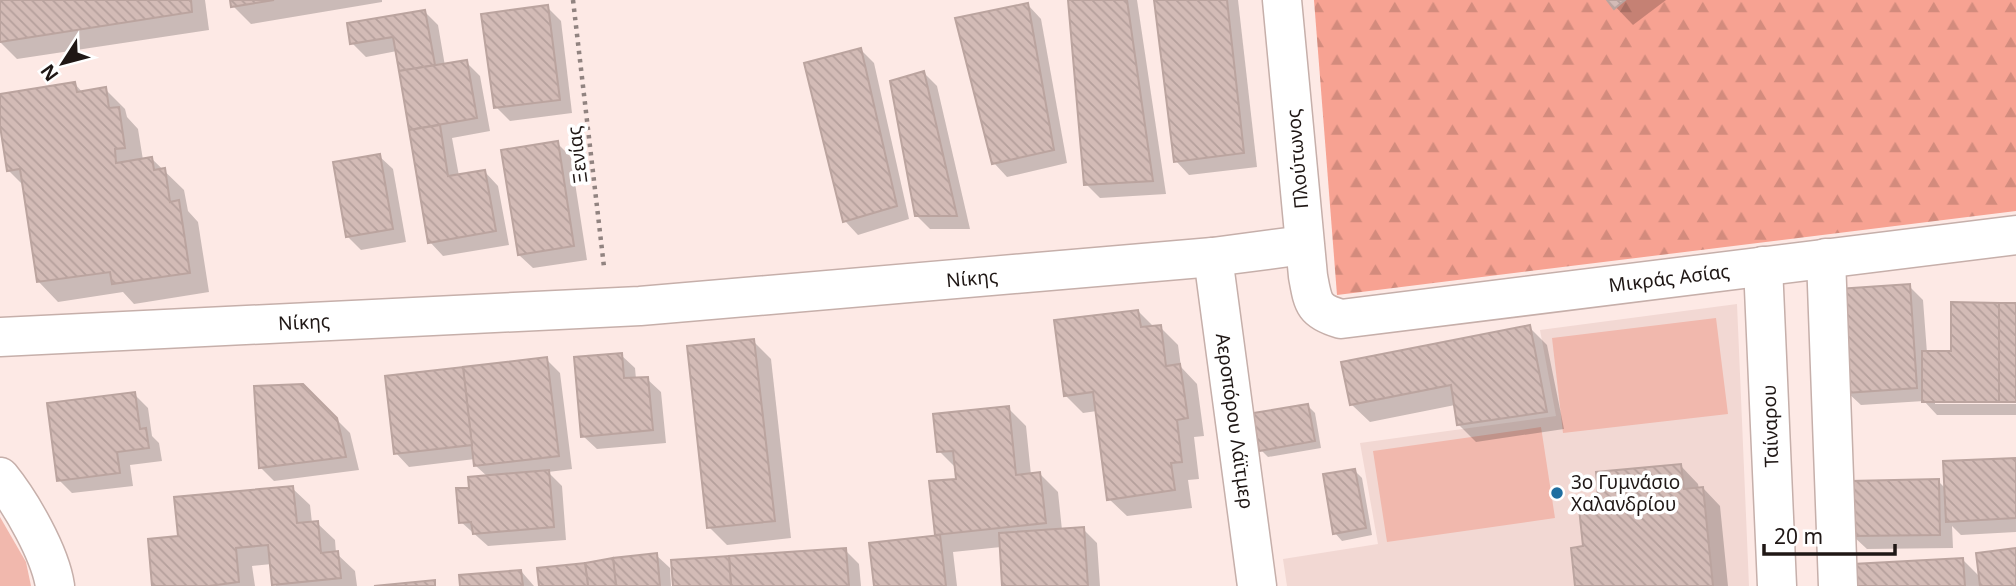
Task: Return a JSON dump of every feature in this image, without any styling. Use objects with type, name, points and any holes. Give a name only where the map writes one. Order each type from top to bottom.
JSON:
[{"type":"street","name":"Πλούτωνος","points":[[1282,0],[1304,245],[1313,300],[1324,314]]},
{"type":"street","name":"Μικράς Ασίας","points":[[1324,314],[1341,319],[2016,235]]},
{"type":"street","name":"Νίκης","points":[[0,337],[608,307],[1213,257],[1304,245]]},
{"type":"street","name":"Αεροπόρου Λάϊτμερ","points":[[1213,257],[1250,585]]},
{"type":"street","points":[[1826,258],[1838,586]]},
{"type":"street","name":"Ταίναρου","points":[[1763,267],[1777,586]]},
{"type":"street","points":[[0,477],[16,497],[53,571],[55,586]]},
{"type":"path","name":"Ξενίας","points":[[573,0],[608,307]]},
{"type":"shaded area","name":"3ο Γυμνάσιο Χαλανδρίου","points":[[1737,304],[1749,586],[1287,586],[1283,559],[1378,544],[1360,443],[1556,416],[1540,330]]},
{"type":"shaded area","points":[[1716,318],[1728,414],[1563,433],[1552,338]]},
{"type":"shaded area","points":[[1541,427],[1555,518],[1387,542],[1373,451]]},
{"type":"shaded area","points":[[0,517],[26,562],[31,586],[0,586]]},
{"type":"green space","points":[[1314,0],[2016,0],[2016,211],[1337,295]]},
{"type":"building","points":[[0,0],[191,0],[192,12],[0,42]]},
{"type":"building","points":[[230,0],[274,0],[231,7]]},
{"type":"building","points":[[1068,0],[1127,0],[1153,181],[1084,185]]},
{"type":"building","points":[[1154,0],[1227,0],[1244,153],[1174,162]]},
{"type":"building","points":[[1607,0],[1625,0],[1614,9]]},
{"type":"building","points":[[1028,3],[1054,150],[992,164],[955,18]]},
{"type":"building","points":[[548,5],[560,100],[494,108],[481,14]]},
{"type":"building","points":[[425,10],[435,65],[399,71],[393,37],[350,44],[347,23]]},
{"type":"building","points":[[861,48],[897,206],[843,222],[804,63]]},
{"type":"building","points":[[467,60],[477,118],[409,130],[399,71]]},
{"type":"building","points":[[924,71],[957,216],[915,216],[890,81]]},
{"type":"building","points":[[75,82],[77,92],[106,87],[109,108],[119,107],[125,148],[115,149],[116,163],[152,157],[154,170],[165,168],[170,202],[179,200],[190,273],[112,284],[110,272],[37,282],[20,169],[7,171],[0,126],[0,94]]},
{"type":"building","points":[[440,125],[448,176],[485,170],[496,231],[428,243],[409,130]]},
{"type":"building","points":[[558,141],[574,246],[518,255],[501,150]]},
{"type":"building","points":[[380,154],[393,229],[346,237],[333,162]]},
{"type":"building","points":[[1910,284],[1917,388],[1846,393],[1838,289]]},
{"type":"building","points":[[1951,302],[1999,303],[1999,402],[1922,402],[1922,351],[1951,351]]},
{"type":"building","points":[[1999,303],[2016,303],[2016,402],[1999,402]]},
{"type":"building","points":[[1138,310],[1141,327],[1161,325],[1166,366],[1180,364],[1188,418],[1177,420],[1182,462],[1171,463],[1175,490],[1107,500],[1093,392],[1064,396],[1054,320]]},
{"type":"building","points":[[1530,325],[1547,412],[1457,425],[1451,385],[1350,405],[1341,362]]},
{"type":"building","points":[[754,339],[775,521],[707,528],[687,346]]},
{"type":"building","points":[[622,353],[624,378],[648,377],[653,430],[581,437],[574,357]]},
{"type":"building","points":[[547,357],[559,456],[474,466],[463,367]]},
{"type":"building","points":[[463,367],[472,445],[394,454],[385,376]]},
{"type":"building","points":[[303,384],[337,418],[346,457],[259,468],[254,386]]},
{"type":"building","points":[[135,392],[140,429],[146,428],[149,448],[117,452],[120,473],[57,481],[47,403]]},
{"type":"building","points":[[1308,404],[1315,441],[1259,451],[1253,413]]},
{"type":"building","points":[[1009,406],[1016,475],[1040,472],[1046,523],[935,535],[929,481],[956,479],[953,451],[937,452],[933,414]]},
{"type":"building","points":[[2016,458],[2016,518],[1946,522],[1943,461]]},
{"type":"building","points":[[1681,464],[1684,489],[1703,487],[1713,586],[1575,586],[1571,548],[1583,546],[1578,499],[1598,497],[1596,472]]},
{"type":"building","points":[[1355,469],[1366,528],[1333,534],[1323,474]]},
{"type":"building","points":[[549,470],[554,527],[473,534],[471,522],[459,523],[456,488],[469,488],[468,477]]},
{"type":"building","points":[[1939,479],[1940,535],[1851,536],[1850,481]]},
{"type":"building","points":[[293,486],[297,523],[318,521],[321,553],[338,551],[341,578],[272,585],[268,545],[236,548],[239,582],[209,586],[152,586],[148,539],[178,536],[174,497]]},
{"type":"building","points":[[1084,527],[1088,586],[1002,586],[999,533]]},
{"type":"building","points":[[940,535],[946,586],[874,586],[869,543]]},
{"type":"building","points":[[846,548],[849,586],[731,586],[729,556]]},
{"type":"building","points":[[2016,548],[2016,586],[1980,586],[1976,553]]},
{"type":"building","points":[[657,553],[660,586],[616,586],[613,558]]},
{"type":"building","points":[[729,556],[731,586],[673,586],[671,560]]},
{"type":"building","points":[[613,558],[616,586],[588,586],[585,563]]},
{"type":"building","points":[[1963,558],[1965,586],[1854,586],[1853,564]]},
{"type":"building","points":[[585,563],[588,586],[539,586],[537,568]]},
{"type":"building","points":[[521,570],[523,586],[460,586],[459,575]]},
{"type":"building","points":[[435,580],[435,586],[374,586]]},
{"type":"place","name":"3ο Γυμνάσιο Χαλανδρίου","points":[[1557,493]]}]
